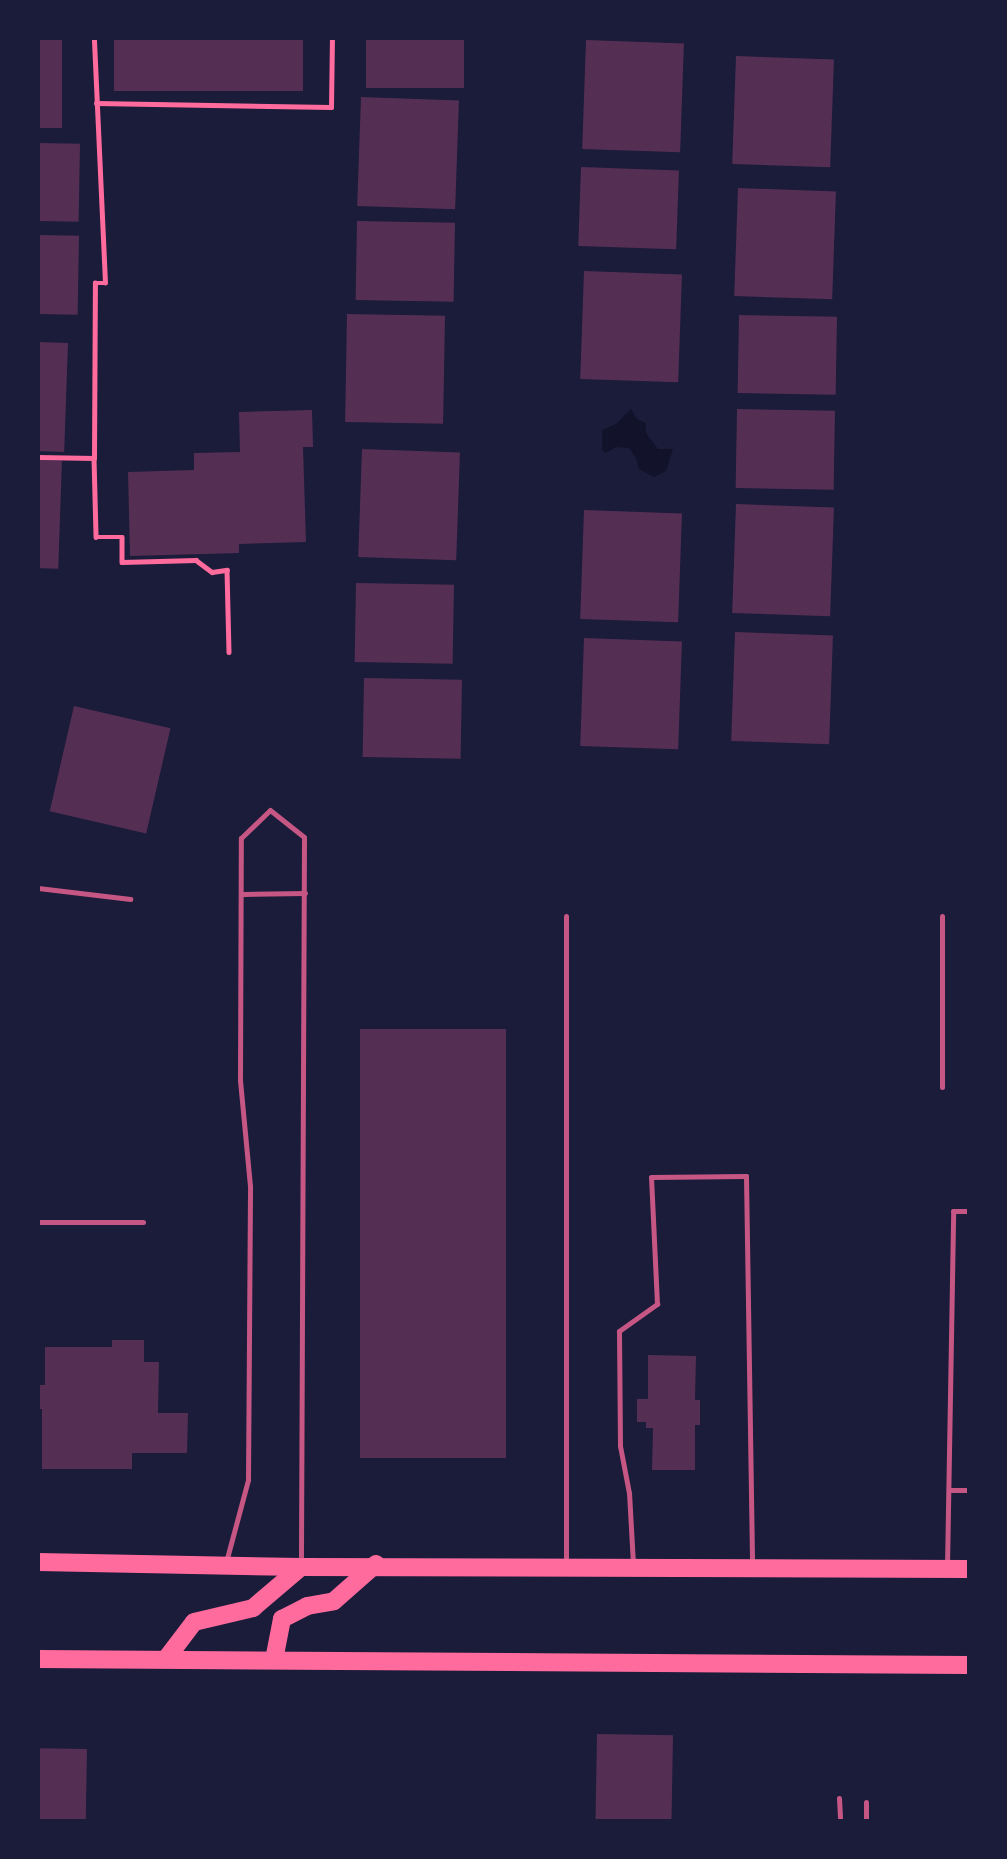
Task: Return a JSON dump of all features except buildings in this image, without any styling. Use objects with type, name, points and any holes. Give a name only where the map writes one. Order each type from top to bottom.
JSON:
[{"type":"main road","points":[[38,1562],[301,1567],[376,1564],[968,1569]]},
{"type":"main road","points":[[274,1660],[282,1619],[307,1606],[334,1601],[376,1564]]},
{"type":"main road","points":[[166,1660],[194,1622],[253,1608],[301,1567]]},
{"type":"main road","points":[[38,1658],[968,1665]]},
{"type":"lane","points":[[226,1564],[248,1480],[250,1186],[240,1080],[243,894],[241,838],[270,810],[304,837],[301,1567]]},
{"type":"lane","points":[[38,888],[130,899]]},
{"type":"lane","points":[[243,894],[305,892]]},
{"type":"lane","points":[[565,916],[566,1566]]},
{"type":"lane","points":[[942,916],[942,1087]]},
{"type":"lane","points":[[633,1566],[629,1493],[620,1446],[619,1331],[657,1304],[651,1177],[746,1176],[752,1566]]},
{"type":"lane","points":[[947,1569],[953,1211],[968,1212]]},
{"type":"lane","points":[[38,1222],[143,1222]]},
{"type":"lane","points":[[949,1490],[968,1490]]},
{"type":"lane","points":[[839,1798],[840,1821]]},
{"type":"lane","points":[[866,1802],[866,1821]]},
{"type":"path","points":[[93,38],[105,283],[95,283],[96,537],[122,537],[122,562],[197,561],[212,572],[228,570],[229,652]]},
{"type":"path","points":[[96,103],[331,107],[332,38]]},
{"type":"path","points":[[38,457],[94,458]]},
{"type":"shaded area","points":[[631,409],[637,419],[646,423],[646,433],[658,449],[673,449],[666,471],[654,477],[639,469],[629,448],[616,447],[606,453],[602,450],[602,430],[616,424]]}]
